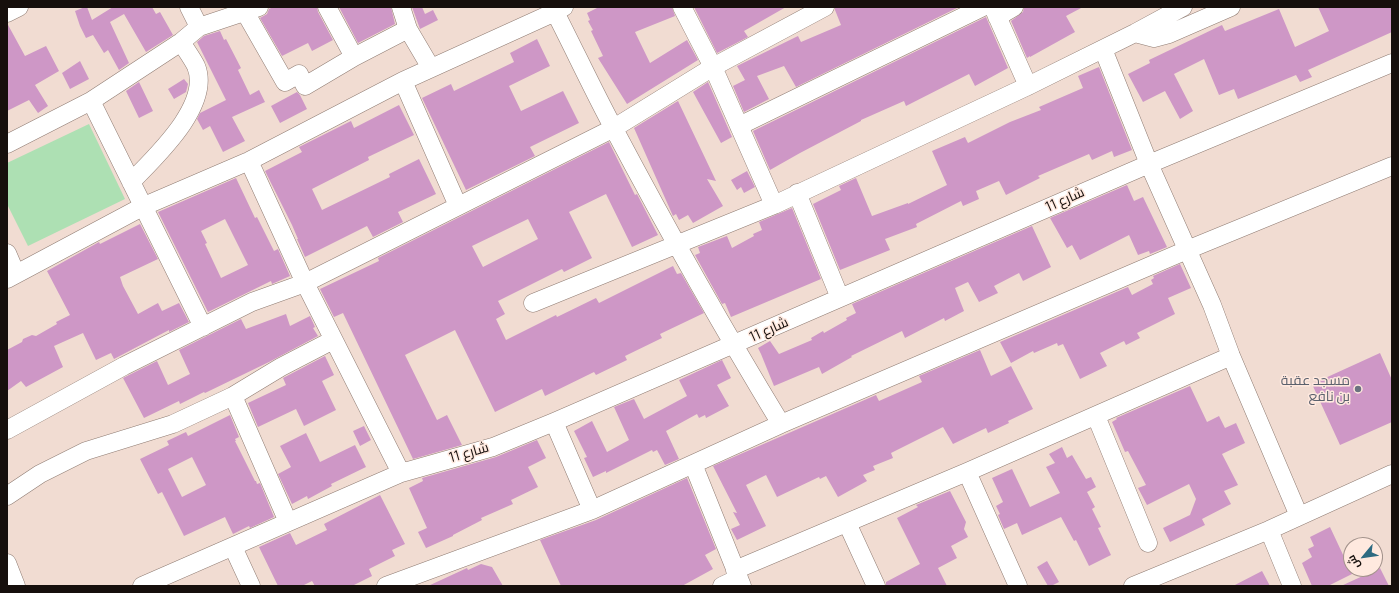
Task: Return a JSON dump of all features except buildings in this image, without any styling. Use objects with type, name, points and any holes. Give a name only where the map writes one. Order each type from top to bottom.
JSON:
[{"type":"street","points":[[7,13],[20,7]]},
{"type":"street","points":[[189,7],[199,27]]},
{"type":"street","points":[[327,7],[354,57]]},
{"type":"street","points":[[401,7],[408,29],[431,68]]},
{"type":"street","points":[[682,7],[713,67],[774,205]]},
{"type":"street","points":[[7,430],[124,366],[252,302],[305,283],[614,128],[713,67],[825,7]]},
{"type":"street","points":[[739,126],[982,7]]},
{"type":"street","points":[[1014,7],[995,12],[1028,86]]},
{"type":"street","points":[[533,303],[774,205],[1028,86],[1104,49],[1183,7]]},
{"type":"street","points":[[1135,33],[1154,38],[1169,34],[1231,7]]},
{"type":"street","points":[[7,144],[90,101],[181,42],[199,27],[252,10],[285,82],[299,74],[306,86],[354,57],[408,29]]},
{"type":"street","points":[[7,253],[11,276],[142,207],[249,162],[403,81],[549,11],[733,345],[781,424]]},
{"type":"street","points":[[131,182],[169,141],[191,109],[199,87],[196,67],[181,42]]},
{"type":"street","points":[[1104,49],[1149,164],[1212,305],[1231,356],[1299,516]]},
{"type":"street","name":"شارع 11","points":[[142,586],[400,473],[493,447],[554,422],[1149,164],[1392,63]]},
{"type":"street","points":[[403,81],[458,206]]},
{"type":"street","points":[[90,101],[203,327]]},
{"type":"street","points":[[249,162],[305,283],[400,473]]},
{"type":"street","points":[[392,585],[592,510],[781,424],[1187,250],[1392,166]]},
{"type":"street","points":[[797,193],[840,298]]},
{"type":"street","points":[[7,496],[40,474],[86,451],[173,424],[233,396],[281,367],[333,340]]},
{"type":"street","points":[[722,586],[847,523],[1231,356]]},
{"type":"street","points":[[233,396],[288,522]]},
{"type":"street","points":[[1096,416],[1148,543]]},
{"type":"street","points":[[554,422],[592,510]]},
{"type":"street","points":[[694,464],[738,578]]},
{"type":"street","points":[[967,472],[1018,586]]},
{"type":"street","points":[[1144,584],[1392,474]]},
{"type":"street","points":[[847,523],[876,586]]},
{"type":"street","points":[[1268,530],[1292,586]]},
{"type":"street","points":[[234,547],[251,586]]},
{"type":"street","points":[[7,563],[16,586]]},
{"type":"green space","points":[[89,124],[125,199],[28,246],[7,204],[7,163]]},
{"type":"place","name":"مسجد عقبة بن نافع","points":[[1358,389]]}]
